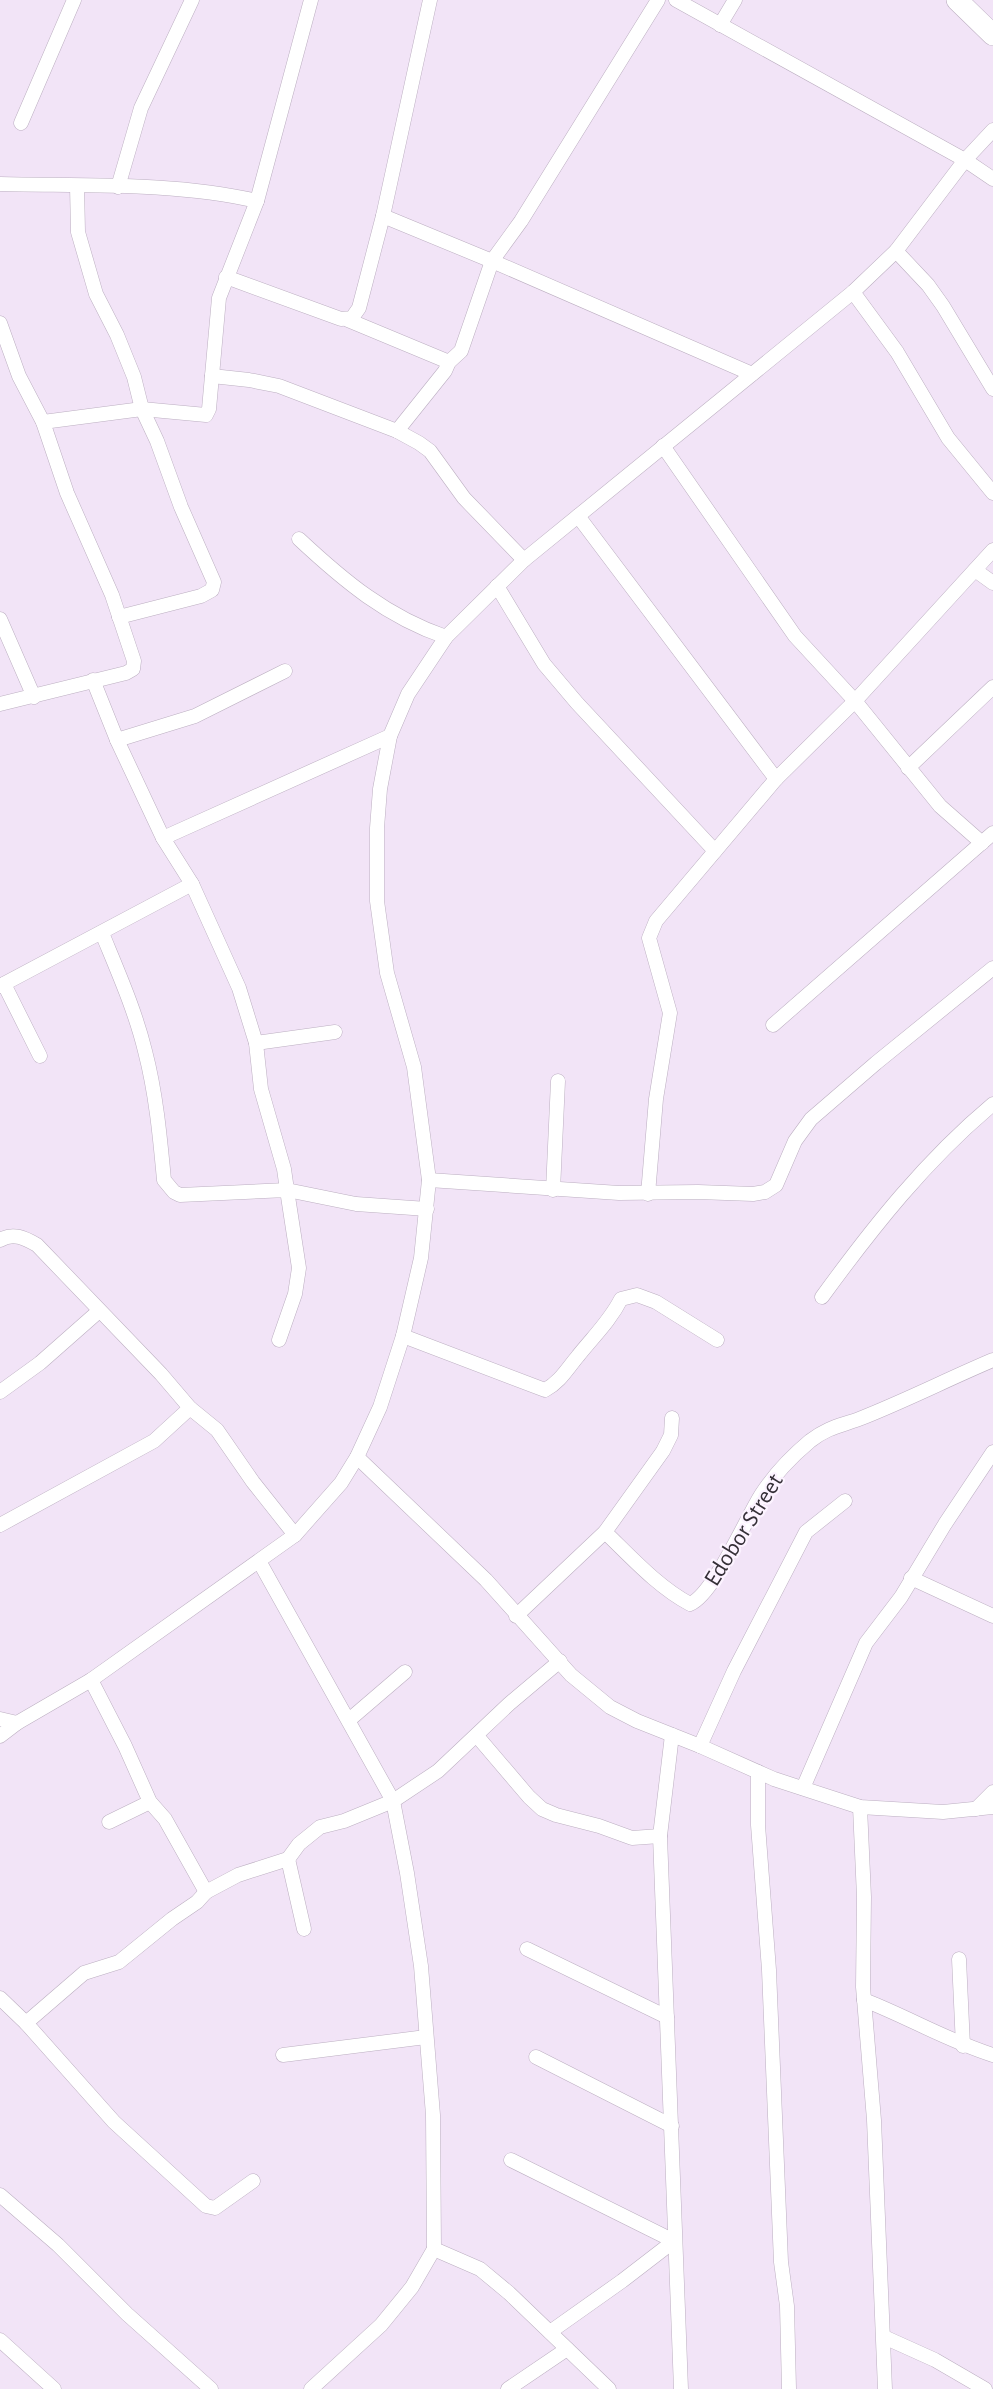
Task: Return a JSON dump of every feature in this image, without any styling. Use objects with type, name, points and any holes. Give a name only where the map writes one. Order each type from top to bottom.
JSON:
[{"type":"highway","points":[[957,0],[993,35]]},
{"type":"street","points":[[21,123],[74,0]]},
{"type":"street","points":[[118,188],[141,108],[192,0]]},
{"type":"street","points":[[43,422],[142,410],[206,415],[209,409],[217,314],[226,277],[257,201],[311,0]]},
{"type":"street","points":[[348,320],[358,308],[383,216],[430,0]]},
{"type":"street","points":[[397,431],[445,371],[449,362],[461,351],[492,261],[526,211],[658,0]]},
{"type":"street","points":[[676,0],[965,160],[993,179]]},
{"type":"street","points":[[720,25],[735,0]]},
{"type":"street","points":[[0,1736],[17,1723],[91,1680],[296,1535],[341,1483],[357,1457],[380,1407],[403,1336],[421,1258],[429,1180],[414,1067],[387,973],[377,901],[376,828],[380,789],[390,736],[408,694],[446,637],[524,560],[853,292],[896,251],[965,160],[993,130]]},
{"type":"street","points":[[0,183],[197,191],[257,201]]},
{"type":"street","points":[[77,186],[78,232],[96,294],[117,335],[134,377],[142,410],[157,441],[181,507],[214,582],[212,590],[201,596],[119,617]]},
{"type":"street","points":[[383,216],[752,374]]},
{"type":"street","points":[[896,251],[928,285],[943,306],[993,389]]},
{"type":"street","points":[[226,277],[348,320],[449,362]]},
{"type":"street","points":[[853,292],[897,352],[948,438],[993,493]]},
{"type":"street","points":[[0,323],[20,376],[43,422],[68,493],[112,595],[134,661],[133,669],[126,673],[0,704]]},
{"type":"street","points":[[212,376],[279,386],[397,431],[430,451],[464,498],[524,560]]},
{"type":"street","points":[[663,446],[795,636],[855,701],[945,810],[982,843]]},
{"type":"street","points":[[578,516],[776,779]]},
{"type":"street","points":[[299,539],[331,569],[361,592],[416,627],[446,637]]},
{"type":"street","points":[[648,1194],[656,1099],[670,1013],[649,938],[656,921],[776,779],[855,701],[993,550]]},
{"type":"street","points":[[975,570],[993,583]]},
{"type":"street","points":[[497,586],[544,664],[592,720],[715,851]]},
{"type":"street","points":[[0,619],[34,697]]},
{"type":"street","points":[[117,740],[195,716],[285,671]]},
{"type":"street","points":[[93,680],[117,740],[163,838],[192,884],[239,988],[256,1043],[261,1089],[284,1169],[299,1268],[295,1294],[279,1340]]},
{"type":"street","points":[[908,768],[993,687]]},
{"type":"street","points":[[163,838],[390,736]]},
{"type":"street","points":[[773,1025],[993,833]]},
{"type":"street","points":[[40,1056],[2,985],[192,884]]},
{"type":"street","points":[[102,933],[131,1005],[145,1051],[158,1114],[164,1180],[168,1187],[180,1195],[286,1190],[356,1204],[427,1209]]},
{"type":"street","points":[[429,1180],[553,1190],[648,1194],[698,1191],[753,1194],[772,1188],[778,1181],[795,1141],[811,1119],[885,1055],[993,968]]},
{"type":"street","points":[[256,1043],[335,1032]]},
{"type":"street","points":[[553,1190],[558,1081]]},
{"type":"street","points":[[822,1296],[900,1194],[963,1129],[993,1104]]},
{"type":"street","points":[[0,1240],[16,1236],[37,1245],[161,1374],[190,1408],[217,1430],[253,1482],[296,1535]]},
{"type":"street","points":[[403,1336],[545,1390],[567,1373],[614,1314],[621,1299],[637,1295],[656,1302],[717,1340]]},
{"type":"street","points":[[0,1392],[40,1363],[99,1311]]},
{"type":"street","name":"Edobor Street","points":[[606,1532],[641,1567],[680,1599],[690,1604],[697,1601],[712,1581],[762,1494],[785,1464],[810,1441],[833,1426],[858,1419],[993,1360]]},
{"type":"street","points":[[0,1525],[154,1441],[190,1408]]},
{"type":"street","points":[[516,1616],[606,1532],[663,1451],[671,1435],[672,1418]]},
{"type":"street","points":[[803,1788],[866,1643],[901,1597],[945,1524],[993,1452]]},
{"type":"street","points":[[357,1457],[486,1580],[571,1675],[610,1707],[637,1722],[700,1746],[758,1772],[860,1807],[943,1812],[993,1807]]},
{"type":"street","points":[[700,1746],[734,1671],[806,1532],[845,1501]]},
{"type":"street","points":[[259,1561],[393,1801],[420,1954],[433,2115],[436,2198],[434,2249],[412,2287],[381,2325],[311,2389]]},
{"type":"street","points":[[912,1578],[993,1616]]},
{"type":"street","points":[[26,2023],[84,1972],[119,1962],[164,1925],[197,1902],[206,1892],[237,1875],[288,1859],[299,1844],[320,1827],[344,1821],[393,1801],[438,1771],[509,1704],[560,1661]]},
{"type":"street","points":[[349,1720],[405,1672]]},
{"type":"street","points":[[91,1680],[125,1746],[150,1802],[165,1819],[206,1892]]},
{"type":"street","points":[[0,1719],[17,1723]]},
{"type":"street","points":[[672,1735],[660,1836],[681,2389]]},
{"type":"street","points":[[477,1736],[542,1809],[632,1838],[660,1836]]},
{"type":"street","points":[[758,1772],[758,1826],[769,1970],[781,2262],[787,2306],[789,2389]]},
{"type":"street","points":[[976,1809],[993,1792]]},
{"type":"street","points":[[109,1822],[150,1802]]},
{"type":"street","points":[[860,1807],[864,1897],[864,2000],[874,2120],[885,2389]]},
{"type":"street","points":[[288,1859],[304,1929]]},
{"type":"street","points":[[527,1948],[667,2017]]},
{"type":"street","points":[[959,1959],[963,2046]]},
{"type":"street","points":[[0,1998],[26,2023],[114,2122],[206,2206],[215,2208],[253,2181]]},
{"type":"street","points":[[864,2000],[900,2014],[963,2046],[993,2055]]},
{"type":"street","points":[[284,2055],[426,2037]]},
{"type":"street","points":[[536,2057],[672,2126]]},
{"type":"street","points":[[511,2160],[674,2241]]},
{"type":"street","points":[[0,2195],[58,2245],[127,2314],[211,2389]]},
{"type":"street","points":[[550,2332],[674,2241]]},
{"type":"street","points":[[434,2249],[480,2269],[609,2389]]},
{"type":"street","points":[[884,2337],[935,2360],[985,2389]]},
{"type":"street","points":[[0,2340],[54,2389]]},
{"type":"street","points":[[508,2389],[567,2349]]}]
